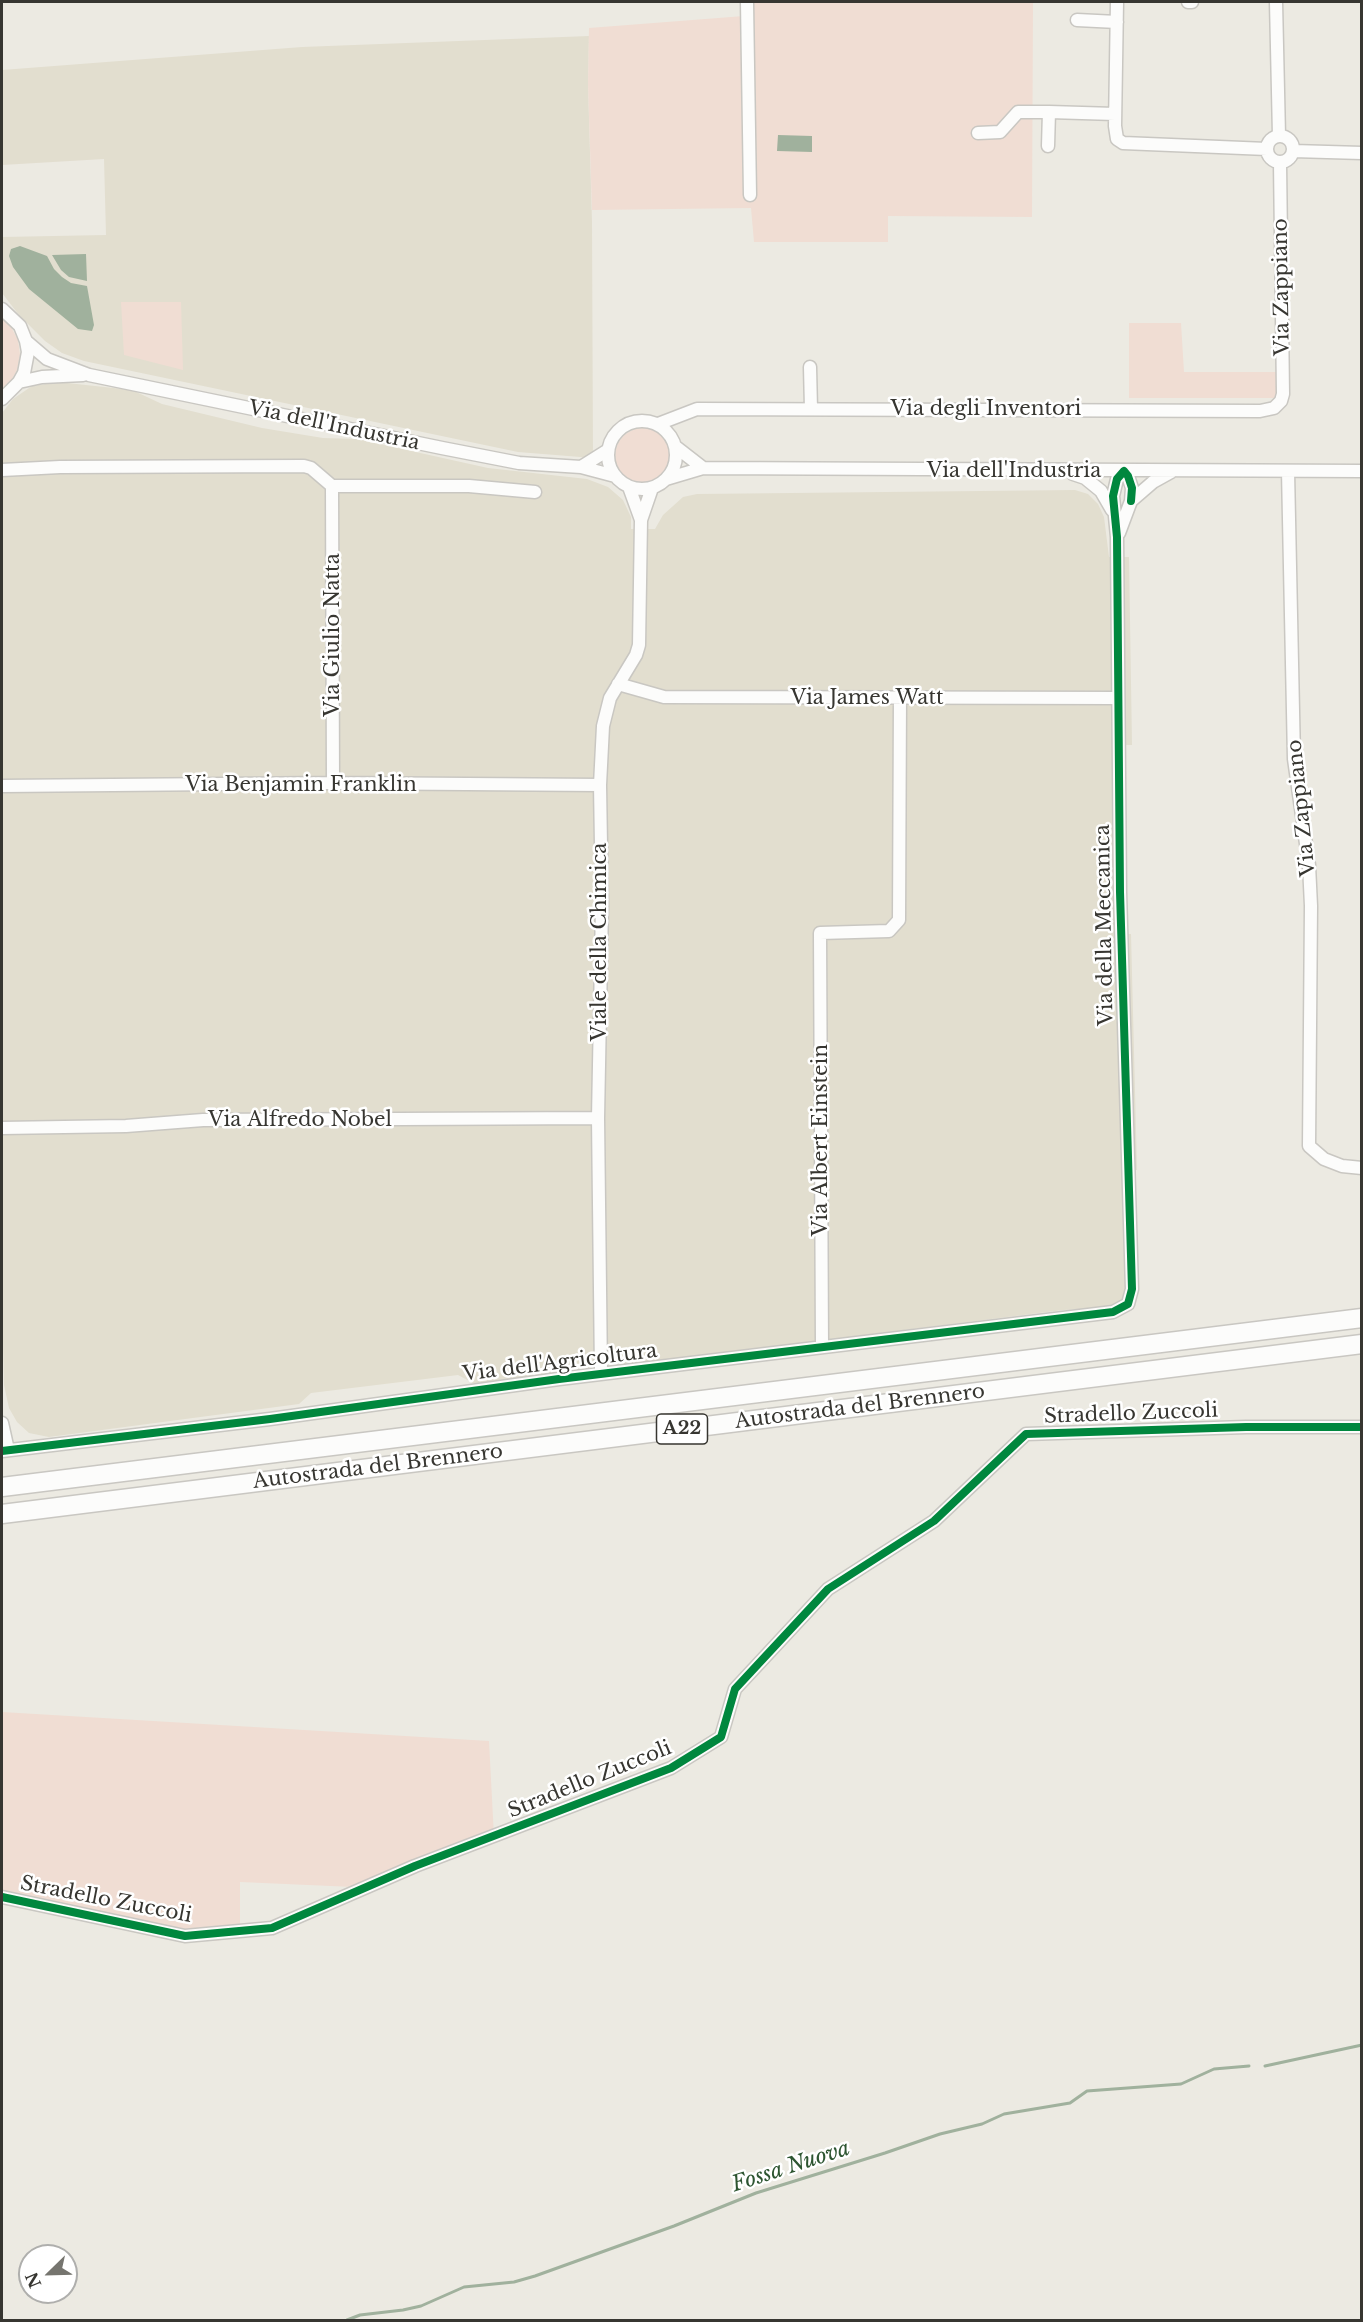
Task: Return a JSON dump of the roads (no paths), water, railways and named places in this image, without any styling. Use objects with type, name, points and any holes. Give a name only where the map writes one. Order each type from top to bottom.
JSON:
[{"type":"highway","name":"Autostrada del Brennero","points":[[2,1487],[1362,1317]]},
{"type":"highway","name":"Autostrada del Brennero","points":[[2,1514],[1362,1344]]},
{"type":"street","points":[[747,2],[750,195]]},
{"type":"street","points":[[1117,2],[1115,114],[1117,139],[1123,143],[1267,149]]},
{"type":"street","points":[[1275,2],[1279,136]]},
{"type":"street","points":[[1077,20],[1117,22]]},
{"type":"street","points":[[978,133],[1000,132],[1018,112],[1115,114]]},
{"type":"street","points":[[1048,146],[1049,112]]},
{"type":"street","points":[[1279,136],[1290,140],[1293,151],[1290,158],[1280,163],[1272,160],[1267,149],[1269,142],[1279,136]]},
{"type":"street","points":[[1293,151],[1362,153]]},
{"type":"street","name":"Via Zappiano","points":[[1274,408],[1281,401],[1283,394],[1280,163]]},
{"type":"street","points":[[2,399],[19,382],[27,362],[26,342],[20,326],[4,309]]},
{"type":"street","name":"Via dell'Industria","points":[[26,342],[47,359],[89,375],[519,463],[581,467],[615,476]]},
{"type":"street","points":[[810,367],[811,409]]},
{"type":"street","name":"Via dell'Industria","points":[[19,382],[42,377],[89,375]]},
{"type":"street","name":"Via degli Inventori","points":[[658,424],[697,409],[1260,411],[1274,408]]},
{"type":"street","points":[[697,409],[681,424],[675,445],[675,465],[666,479],[652,488],[629,487],[615,476],[608,450],[618,430],[627,424],[643,420],[658,424],[670,435],[675,445],[703,468]]},
{"type":"street","points":[[581,467],[608,450]]},
{"type":"street","points":[[2,470],[304,466],[311,468],[332,486],[469,486],[536,492]]},
{"type":"street","name":"Via dell'Industria","points":[[666,479],[703,468],[1362,471]]},
{"type":"street","name":"Via della Meccanica","points":[[1065,471],[1085,478],[1101,491],[1112,510],[1117,537]]},
{"type":"street","points":[[1124,471],[1132,488],[1131,501]]},
{"type":"street","name":"Via della Meccanica","points":[[1122,1308],[1128,1304],[1132,1288],[1120,892],[1117,537],[1113,488],[1117,478],[1124,471]]},
{"type":"street","name":"Via della Meccanica","points":[[1117,537],[1131,501],[1153,482],[1174,471]]},
{"type":"street","name":"Via Zappiano","points":[[1288,471],[1294,759],[1310,865],[1309,1146],[1324,1159],[1342,1166],[1362,1168]]},
{"type":"street","name":"Via Giulio Natta","points":[[332,486],[333,783]]},
{"type":"street","name":"Viale della Chimica","points":[[629,487],[641,520]]},
{"type":"street","name":"Viale della Chimica","points":[[601,1374],[598,1118],[602,906],[600,785],[606,710],[618,684],[636,655],[639,645],[641,520],[652,488]]},
{"type":"street","name":"Via James Watt","points":[[618,684],[664,697],[1118,698]]},
{"type":"street","name":"Via Albert Einstein","points":[[822,1347],[820,933],[889,931],[898,920],[900,698]]},
{"type":"street","name":"Via Benjamin Franklin","points":[[2,786],[333,783],[600,785]]},
{"type":"street","name":"Via Alfredo Nobel","points":[[2,1128],[126,1126],[203,1120],[598,1118]]},
{"type":"street","name":"Via dell'Agricoltura","points":[[5,1450],[263,1420],[601,1374],[1113,1312],[1122,1308]]},
{"type":"street","points":[[2,1423],[5,1450]]},
{"type":"street","name":"Stradello Zuccoli","points":[[2,1897],[185,1936],[272,1928],[415,1866],[670,1768],[721,1737],[735,1689],[828,1589],[934,1521],[1026,1434],[1246,1427],[1362,1427]]},
{"type":"waterway","name":"Fossa Nuova","points":[[1265,2066],[1362,2045]]},
{"type":"waterway","name":"Fossa Nuova","points":[[347,2320],[360,2315],[421,2306],[464,2287],[514,2282],[535,2276],[674,2226],[756,2193],[940,2134],[982,2124],[1004,2114],[1070,2103],[1087,2091],[1181,2084],[1214,2069],[1249,2066]]}]
